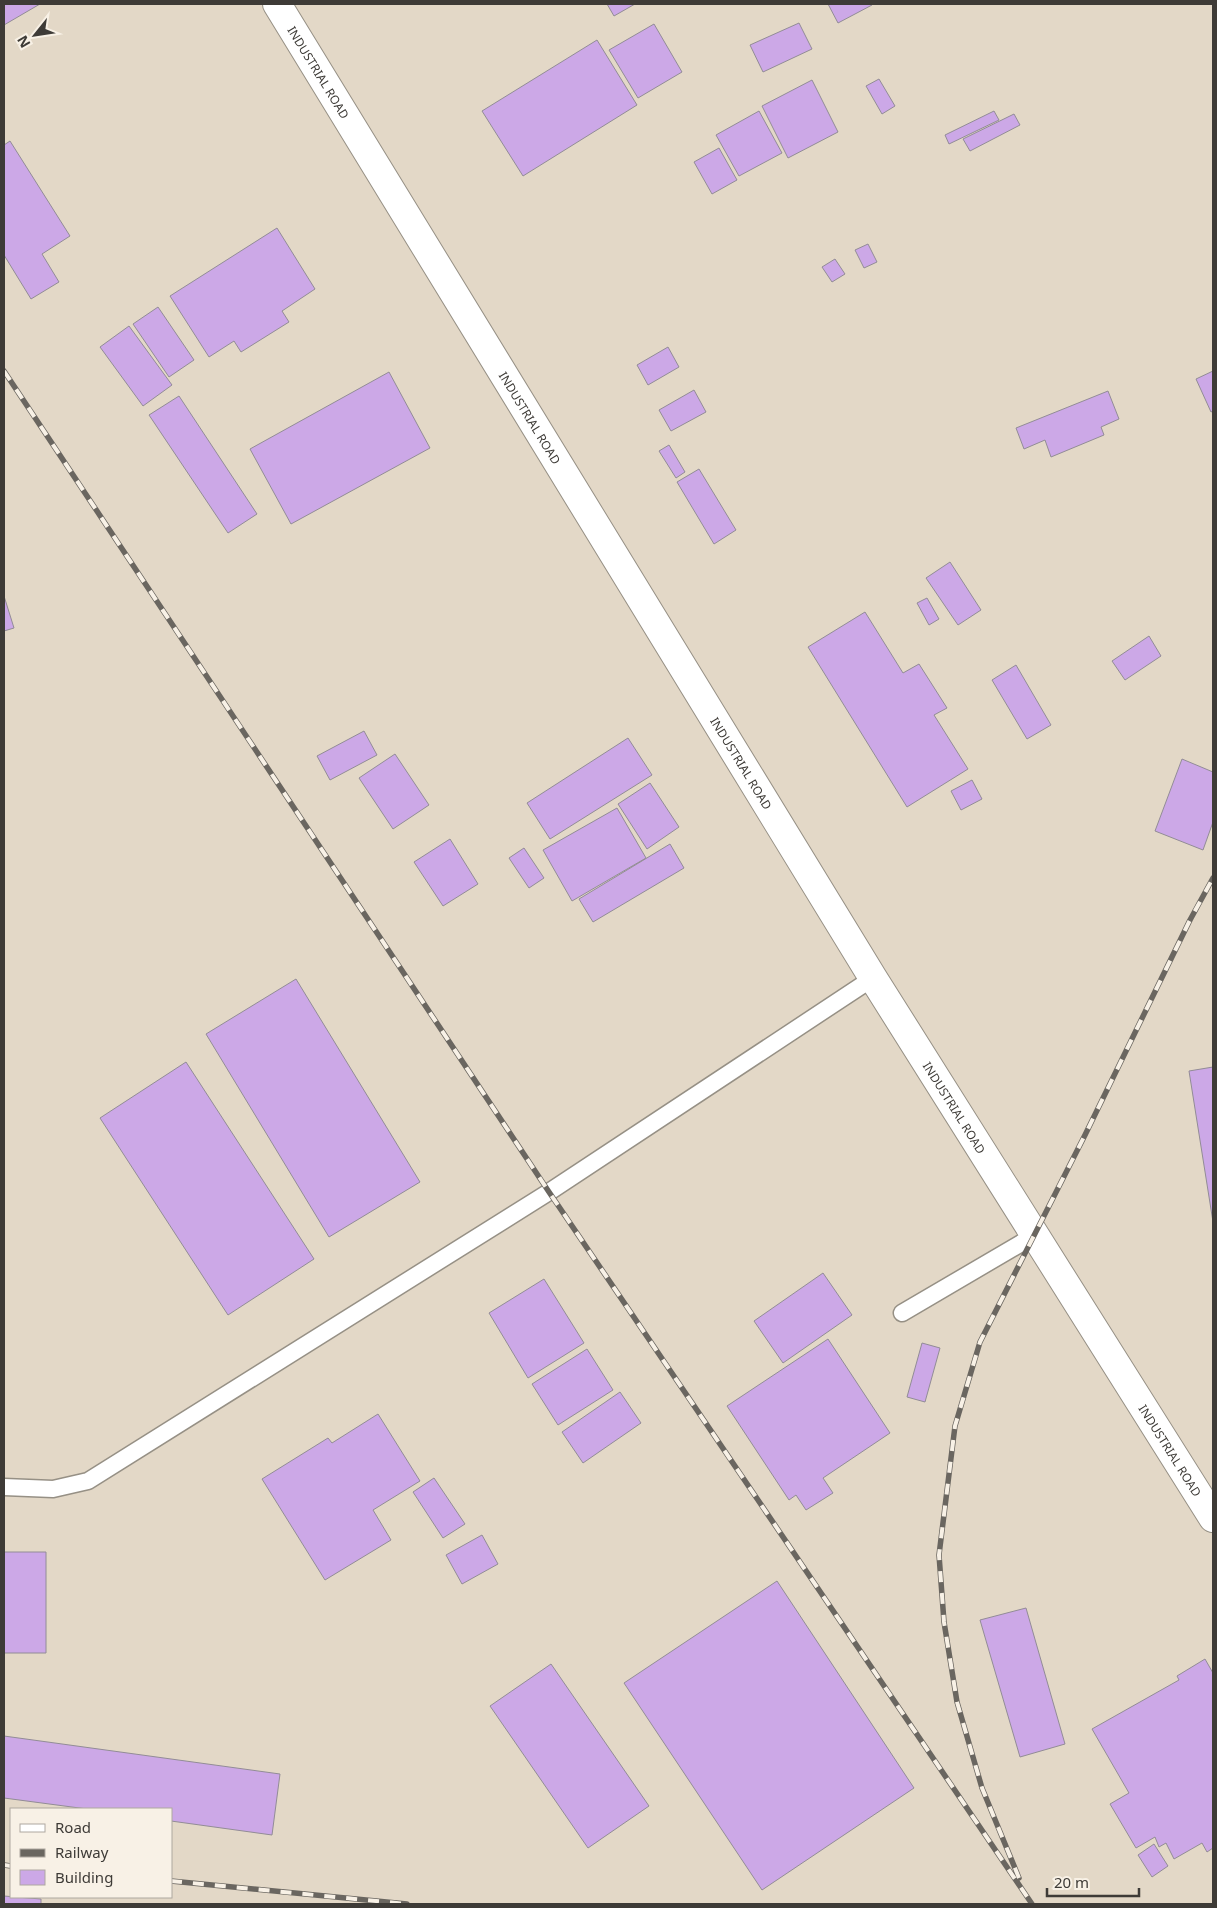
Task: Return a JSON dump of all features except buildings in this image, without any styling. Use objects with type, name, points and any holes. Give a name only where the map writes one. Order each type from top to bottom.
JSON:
[{"type":"street","name":"INDUSTRIAL ROAD","points":[[277,4],[873,978],[1213,1518]]},
{"type":"lane","points":[[4,1487],[52,1489],[88,1480],[549,1192],[873,978]]},
{"type":"lane","points":[[902,1314],[1035,1235]]},
{"type":"shaded area","points":[[4,4],[1213,4],[1213,1904],[4,1904]]},
{"type":"railway","points":[[4,371],[549,1192],[1032,1904]]},
{"type":"railway","points":[[1019,1878],[982,1788],[957,1702],[944,1622],[939,1555],[955,1426],[980,1342],[1085,1135],[1190,920],[1213,878]]},
{"type":"railway","points":[[4,1865],[10,1866]]},
{"type":"railway","points":[[172,1881],[407,1904]]}]
